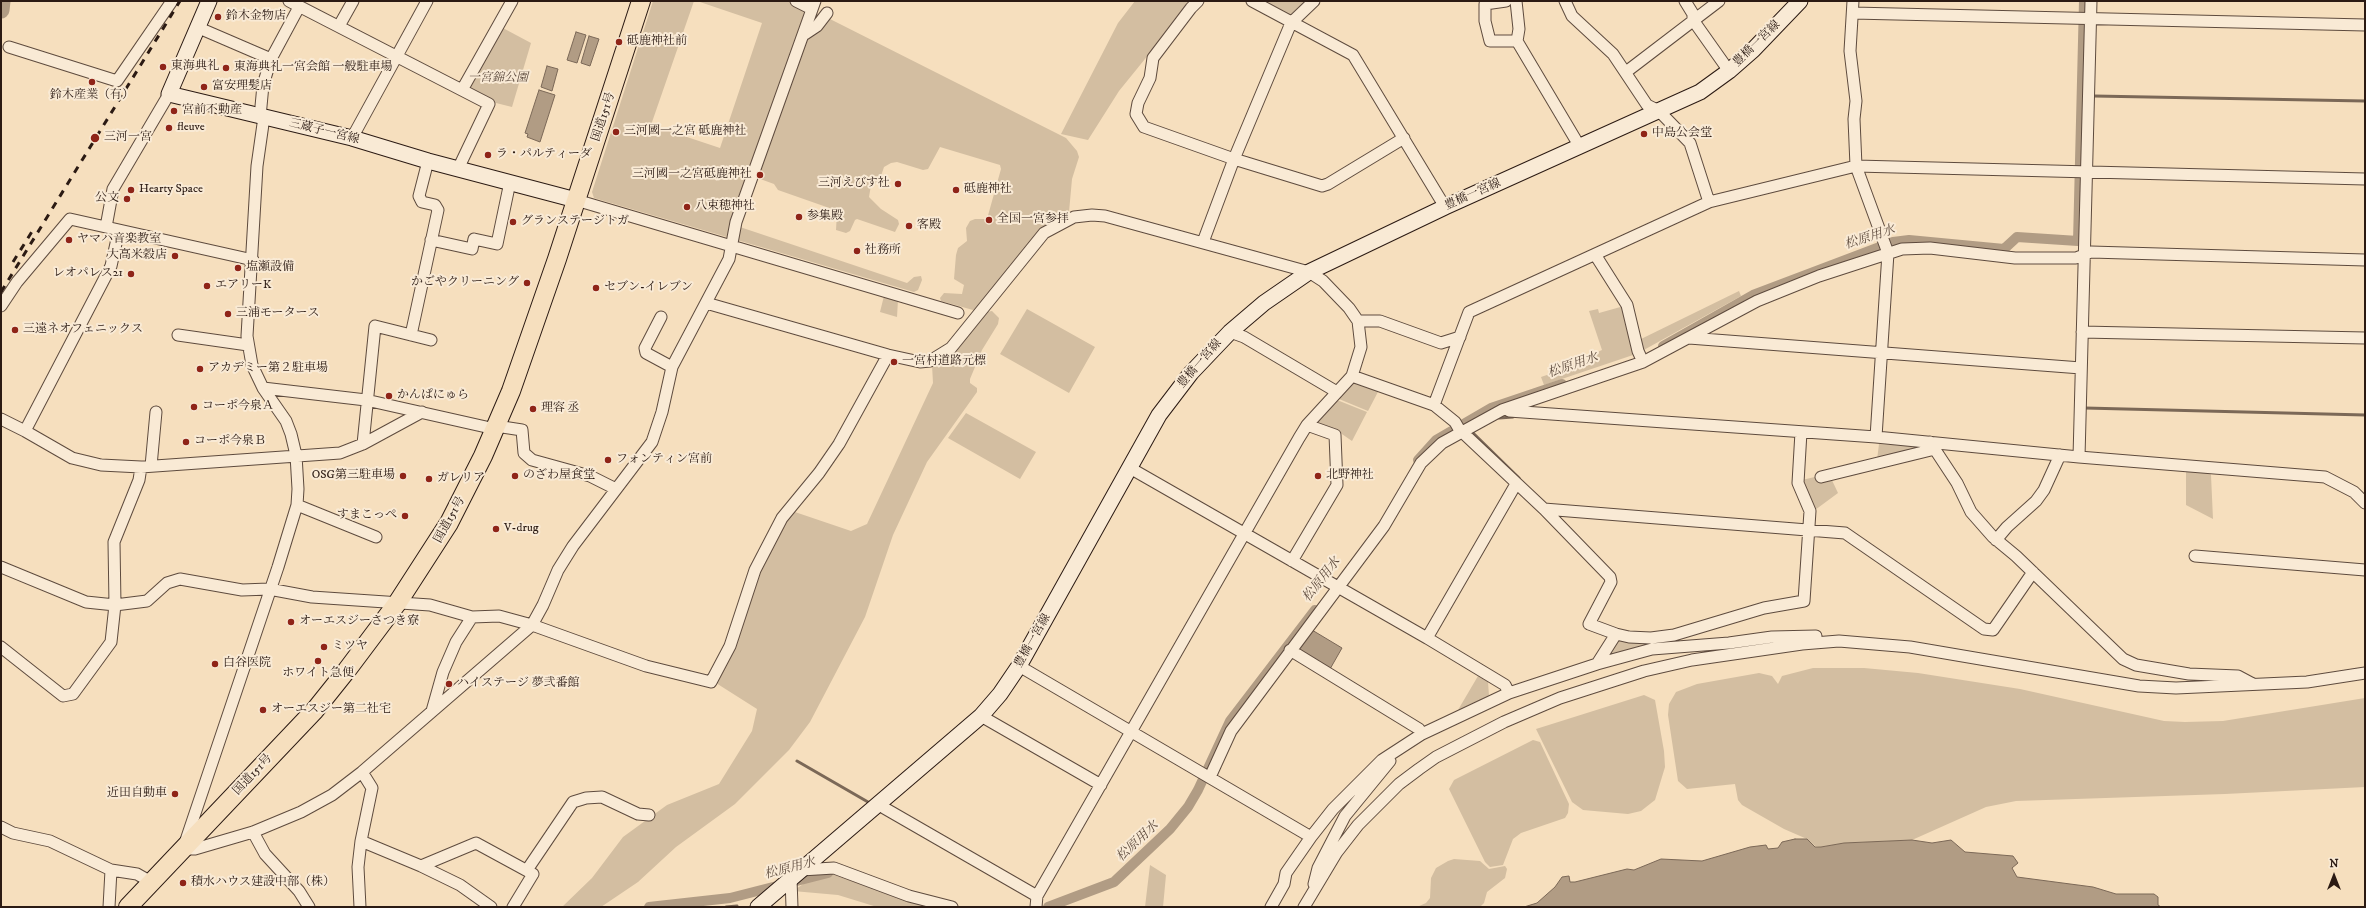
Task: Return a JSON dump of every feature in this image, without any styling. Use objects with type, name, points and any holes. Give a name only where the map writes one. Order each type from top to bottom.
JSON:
[{"type":"highway","name":"国道151号","points":[[128,907],[315,710],[398,602],[449,523],[483,456],[526,348],[576,200],[640,1]]},
{"type":"main road","points":[[169,94],[199,28],[209,1]]},
{"type":"main road","name":"豊橋一宮線","points":[[758,907],[879,805],[981,716],[1000,694],[1019,666],[1159,415],[1178,390],[1230,332],[1264,303],[1309,272],[1445,207],[1580,148],[1700,92],[1728,71],[1800,1]]},
{"type":"main road","name":"三蔵子一宮線","points":[[169,94],[352,138],[428,161],[576,200]]},
{"type":"street","points":[[9,47],[117,82],[172,1]]},
{"type":"street","points":[[289,1],[489,104],[458,169]]},
{"type":"street","points":[[339,26],[353,1]]},
{"type":"street","points":[[352,138],[427,1]]},
{"type":"street","points":[[462,90],[512,1]]},
{"type":"street","points":[[299,7],[271,59],[263,85],[262,117],[257,166],[253,260],[248,299],[248,345],[252,365],[264,388],[286,421],[296,455],[298,489],[296,505],[280,560],[269,589],[183,849],[195,849],[253,832],[301,812],[332,796],[432,712],[532,624],[543,605],[558,570],[573,546],[652,442],[662,412],[672,367],[729,260],[736,222],[805,34],[814,5],[796,1]]},
{"type":"street","points":[[1198,1],[1153,58],[1150,78],[1140,98],[1136,114],[1144,127],[1234,159],[1322,186],[1328,184],[1404,138]]},
{"type":"street","points":[[1252,1],[1353,55],[1445,207]]},
{"type":"street","points":[[1203,242],[1234,159],[1291,23],[1314,1]]},
{"type":"street","points":[[1506,1],[1485,4],[1485,21],[1490,41],[1517,42]]},
{"type":"street","points":[[1516,1],[1519,28],[1517,42],[1580,148]]},
{"type":"street","points":[[1565,1],[1572,16],[1605,45],[1626,72],[1647,106],[1659,111],[1690,143],[1709,202]]},
{"type":"street","points":[[1685,1],[1693,14],[1693,20],[1728,71]]},
{"type":"street","points":[[1626,72],[1719,1]]},
{"type":"street","points":[[1854,1],[1850,51],[1856,101],[1854,119],[1856,166],[1888,252],[1876,437]]},
{"type":"street","points":[[2079,457],[2091,1]]},
{"type":"street","points":[[805,34],[817,26],[827,13]]},
{"type":"street","points":[[1853,13],[2365,25]]},
{"type":"street","points":[[199,28],[271,59]]},
{"type":"street","points":[[106,227],[113,189],[169,94]]},
{"type":"street","points":[[411,334],[438,210],[435,205],[422,202],[419,196],[428,161]]},
{"type":"street","points":[[1434,405],[1469,312],[1596,256],[1709,202],[1856,166],[2365,179]]},
{"type":"street","points":[[431,240],[472,249],[474,239],[497,244],[510,182]]},
{"type":"street","points":[[576,200],[958,313]]},
{"type":"street","points":[[706,303],[888,355],[920,362],[930,361],[951,348],[1036,241],[1052,227],[1074,217],[1105,216],[1309,272],[1323,281],[1349,308],[1358,321],[1361,348],[1352,376],[1307,425],[1034,903],[879,805]]},
{"type":"street","points":[[1,306],[17,282],[70,219],[253,260]]},
{"type":"street","points":[[25,431],[111,266],[119,230]]},
{"type":"street","points":[[1210,777],[1231,731],[1384,526],[1421,463],[1435,448],[1459,428],[1502,410],[1644,362],[1757,301],[1888,252],[1915,247],[2015,258],[2084,256],[2091,252],[2365,260]]},
{"type":"street","points":[[1596,256],[1627,305],[1638,351],[1644,362]]},
{"type":"street","points":[[661,317],[645,348],[646,354],[672,367]]},
{"type":"street","points":[[1358,321],[1380,321],[1441,343],[1460,337]]},
{"type":"street","points":[[363,444],[366,400],[376,326],[430,340]]},
{"type":"street","points":[[1230,332],[1244,337],[1337,392]]},
{"type":"street","points":[[2082,332],[2365,338]]},
{"type":"street","points":[[178,336],[248,345]]},
{"type":"street","points":[[1689,338],[1882,354],[2081,368]]},
{"type":"street","points":[[1,568],[86,602],[115,605],[147,600],[167,583],[180,579],[242,590],[269,589],[312,597],[430,605],[472,617],[498,616],[532,624],[646,666],[711,682],[730,646],[755,570],[782,518],[819,473],[839,444],[888,355]]},
{"type":"street","points":[[1352,376],[1434,405],[1544,509],[1610,577],[1610,582],[1589,624],[1616,634],[1641,638],[1674,635],[1764,608],[1804,600],[1810,511],[1798,483],[1801,432]]},
{"type":"street","points":[[264,388],[366,400],[495,427],[522,430],[524,453],[532,460],[590,476],[616,489]]},
{"type":"street","points":[[1502,410],[1876,437],[1933,445],[2325,476],[2360,492],[2365,503]]},
{"type":"street","points":[[1,648],[63,696],[73,694],[111,642],[115,605],[114,542],[146,466],[156,412]]},
{"type":"street","points":[[1,419],[72,458],[101,465],[146,466],[340,453],[363,444],[422,412]]},
{"type":"street","points":[[1292,561],[1337,485],[1335,435],[1307,425]]},
{"type":"street","points":[[1821,477],[1933,445]]},
{"type":"street","points":[[1933,445],[1957,484],[1971,512],[1996,540],[2033,572],[2129,662],[2189,674],[2238,676],[2253,684]]},
{"type":"street","points":[[1996,540],[2007,527],[2036,501],[2044,490],[2060,455]]},
{"type":"street","points":[[1130,468],[1337,588],[1427,638],[1505,685],[1509,693]]},
{"type":"street","points":[[1427,638],[1516,484]]},
{"type":"street","points":[[296,505],[376,537]]},
{"type":"street","points":[[1544,509],[1845,533],[1984,629],[1993,630],[2033,572]]},
{"type":"street","points":[[2195,556],[2365,570]]},
{"type":"street","points":[[432,712],[443,672],[456,642],[472,617]]},
{"type":"street","points":[[1597,664],[1616,634]]},
{"type":"street","points":[[1271,907],[1284,884],[1286,873],[1311,836],[1364,777],[1398,749],[1422,734],[1509,693],[1597,664],[1652,649],[1729,643],[1772,637],[1823,636],[1831,637],[1839,641]]},
{"type":"street","points":[[1304,907],[1337,852],[1358,825],[1399,784],[1436,757],[1504,722],[1560,698],[1644,671],[1692,660],[1802,644],[1839,641],[1910,647],[2139,686],[2176,688],[2307,682],[2365,673]]},
{"type":"street","points":[[1290,650],[1419,729],[1422,734]]},
{"type":"street","points":[[1019,666],[1311,836]]},
{"type":"street","points":[[981,716],[1101,785]]},
{"type":"street","points":[[1317,886],[1314,884],[1314,879],[1318,868],[1342,823],[1363,793],[1397,753],[1398,749]]},
{"type":"street","points":[[360,907],[358,867],[361,841],[372,788],[362,772]]},
{"type":"street","points":[[527,870],[573,802],[586,798],[602,797],[638,814],[649,815]]},
{"type":"street","points":[[1,827],[13,833],[50,841],[111,870],[137,874],[151,882]]},
{"type":"street","points":[[253,832],[265,854],[299,891],[309,907]]},
{"type":"street","points":[[361,841],[421,866],[460,886],[491,907]]},
{"type":"street","points":[[421,866],[476,843],[533,874],[513,907]]},
{"type":"street","points":[[792,907],[796,875],[834,868],[909,896],[952,907]]},
{"type":"street","points":[[109,907],[111,870]]},
{"type":"green space","points":[[653,1],[694,1],[651,125],[720,148],[762,23],[697,1],[787,1],[828,18],[1066,138],[1077,151],[1079,157],[1072,179],[1069,212],[1041,230],[977,309],[973,310],[941,301],[940,298],[944,293],[962,294],[964,285],[954,279],[958,248],[967,241],[966,228],[970,221],[975,219],[987,219],[1001,169],[1000,165],[940,147],[928,169],[923,170],[897,162],[891,163],[884,167],[879,182],[871,185],[869,197],[881,209],[898,220],[899,224],[895,232],[857,219],[855,220],[850,231],[846,233],[836,230],[837,212],[835,210],[778,190],[774,184],[752,176],[734,225],[907,283],[914,277],[921,276],[922,280],[918,290],[914,292],[594,198],[592,192]]},
{"type":"green space","points":[[1135,1],[1192,1],[1119,91],[1088,140],[1061,134],[1118,23]]},
{"type":"green space","points":[[1262,1],[1307,1],[1290,17]]},
{"type":"green space","name":"一宮錦公園","points":[[501,27],[531,43],[512,107],[496,103],[470,89],[469,86]]},
{"type":"green space","points":[[1739,291],[1741,296],[1642,351],[1639,340]]},
{"type":"green space","points":[[884,296],[898,300],[897,317],[880,312]]},
{"type":"green space","points":[[1624,306],[1636,354],[1544,385],[1541,377],[1594,359],[1593,354],[1602,350],[1589,311],[1598,309],[1599,313]]},
{"type":"green space","points":[[1027,309],[1095,347],[1069,393],[1000,354]]},
{"type":"green space","points":[[992,311],[999,318],[998,324],[982,350],[970,379],[970,383],[977,388],[977,392],[927,462],[893,535],[865,617],[810,722],[789,750],[735,804],[676,847],[638,882],[601,907],[562,907],[592,878],[623,837],[667,805],[719,784],[752,731],[757,709],[716,683],[733,649],[759,570],[785,520],[792,511],[851,531],[867,524],[933,383],[932,365],[986,312]]},
{"type":"green space","points":[[1352,383],[1379,390],[1368,411],[1339,399]]},
{"type":"green space","points":[[1337,400],[1367,412],[1352,441],[1339,432],[1315,424]]},
{"type":"green space","points":[[966,413],[1036,452],[1020,479],[948,438]]},
{"type":"green space","points":[[1879,444],[1923,447],[1877,460]]},
{"type":"green space","points":[[2186,470],[2209,471],[2211,475],[2213,519],[2186,505]]},
{"type":"green space","points":[[1819,476],[1830,476],[1838,493],[1815,510],[1802,480]]},
{"type":"green space","points":[[1617,639],[1657,640],[1655,644],[1610,656],[1608,653]]},
{"type":"green space","points":[[1813,668],[1864,668],[1918,673],[2020,689],[2164,721],[2223,721],[2365,698],[2365,787],[2225,794],[2016,801],[1986,807],[1912,840],[1844,843],[1821,847],[1815,846],[1807,839],[1784,829],[1742,805],[1738,800],[1735,784],[1687,789],[1678,781],[1668,715],[1669,704],[1676,692],[1697,684],[1759,673],[1772,676],[1778,684],[1782,676]]},
{"type":"green space","points":[[1478,676],[1488,682],[1489,696],[1458,710]]},
{"type":"green space","points":[[1644,695],[1655,700],[1664,751],[1665,767],[1655,800],[1641,811],[1628,814],[1583,810],[1572,802],[1536,729]]},
{"type":"green space","points":[[1533,740],[1540,742],[1569,804],[1568,813],[1565,818],[1521,833],[1513,839],[1503,865],[1490,867],[1485,862],[1449,789],[1454,780]]},
{"type":"green space","points":[[1454,859],[1480,861],[1489,869],[1505,866],[1507,869],[1505,878],[1487,892],[1484,903],[1480,907],[1417,907],[1426,903],[1430,898],[1431,878],[1436,868]]},
{"type":"green space","points":[[1150,865],[1166,875],[1163,907],[1145,907]]},
{"type":"green space","points":[[834,875],[927,907],[877,907],[838,895],[793,891],[812,878]]},
{"type":"shaded area","points":[[576,32],[586,35],[577,63],[567,60]]},
{"type":"shaded area","points":[[589,36],[599,39],[590,66],[581,63]]},
{"type":"shaded area","points":[[547,66],[558,69],[552,91],[541,87]]},
{"type":"shaded area","points":[[539,90],[555,95],[540,142],[527,137],[528,134],[525,133]]},
{"type":"shaded area","points":[[1312,630],[1342,648],[1330,669],[1297,649]]},
{"type":"shaded area","points":[[1795,839],[1807,839],[1815,847],[1844,843],[1912,840],[1932,843],[1951,840],[1965,852],[2013,856],[2018,863],[2012,868],[2017,877],[2093,887],[2116,894],[2154,894],[2158,897],[2158,905],[2161,907],[1524,907],[1537,903],[1555,887],[1562,877],[1569,876],[1570,882],[1575,882],[1627,869],[1634,870],[1661,859],[1702,861],[1750,847],[1766,845],[1768,849],[1778,848],[1782,842]]},
{"type":"waterway","points":[[1,10],[2,1]]},
{"type":"waterway","name":"松原用水","points":[[1663,346],[1753,295],[1893,242],[1909,240],[2004,249],[2017,237],[2078,241],[2084,1]]},
{"type":"waterway","points":[[2094,96],[2365,101]]},
{"type":"waterway","name":"松原用水","points":[[1418,460],[1436,440],[1491,408],[1562,384]]},
{"type":"waterway","points":[[2085,408],[2365,415]]},
{"type":"waterway","points":[[1499,418],[1513,417]]},
{"type":"waterway","points":[[1474,431],[1472,432],[1519,478]]},
{"type":"waterway","name":"松原用水","points":[[1048,907],[1114,882],[1170,829],[1188,807],[1198,790],[1230,721],[1315,610]]},
{"type":"waterway","points":[[797,761],[868,802]]},
{"type":"waterway","name":"松原用水","points":[[649,907],[730,898],[828,873]]},
{"type":"waterway","points":[[726,907],[737,906]]},
{"type":"railway","points":[[1,292],[180,1]]},
{"type":"railway","points":[[13,262],[33,230]]},
{"type":"place","name":"鈴木金物店","points":[[218,17]]},
{"type":"place","name":"砥鹿神社前","points":[[619,42]]},
{"type":"place","name":"東海典礼","points":[[163,67]]},
{"type":"place","name":"東海典礼一宮会館 一般駐車場","points":[[226,68]]},
{"type":"place","name":"鈴木産業（有）","points":[[92,82]]},
{"type":"place","name":"富安理髪店","points":[[204,87]]},
{"type":"place","name":"宮前不動産","points":[[174,111]]},
{"type":"place","name":"fleuve","points":[[169,128]]},
{"type":"place","name":"三河國一之宮 砥鹿神社","points":[[616,132]]},
{"type":"place","name":"中島公会堂","points":[[1644,134]]},
{"type":"place","name":"三河一宮","points":[[95,138]]},
{"type":"place","name":"ラ・パルティーダ","points":[[488,155]]},
{"type":"place","name":"三河國一之宮砥鹿神社","points":[[760,175]]},
{"type":"place","name":"三河えびす社","points":[[898,184]]},
{"type":"place","name":"Hearty Space","points":[[131,190]]},
{"type":"place","name":"砥鹿神社","points":[[956,190]]},
{"type":"place","name":"公文","points":[[127,199]]},
{"type":"place","name":"八束穂神社","points":[[687,207]]},
{"type":"place","name":"参集殿","points":[[799,217]]},
{"type":"place","name":"全国一宮参拝","points":[[989,220]]},
{"type":"place","name":"グランステージトガ","points":[[513,222]]},
{"type":"place","name":"客殿","points":[[909,226]]},
{"type":"place","name":"ヤマハ音楽教室","points":[[69,240]]},
{"type":"place","name":"社務所","points":[[857,251]]},
{"type":"place","name":"大高米穀店","points":[[175,256]]},
{"type":"place","name":"塩瀬設備","points":[[238,268]]},
{"type":"place","name":"レオパレス21","points":[[131,274]]},
{"type":"place","name":"かごやクリーニング","points":[[527,283]]},
{"type":"place","name":"エアリーK","points":[[207,286]]},
{"type":"place","name":"セブン-イレブン","points":[[596,288]]},
{"type":"place","name":"三浦モータース","points":[[228,314]]},
{"type":"place","name":"三遠ネオフェニックス","points":[[15,330]]},
{"type":"place","name":"一宮村道路元標","points":[[894,362]]},
{"type":"place","name":"アカデミー第２駐車場","points":[[200,369]]},
{"type":"place","name":"かんぱにゅら","points":[[389,396]]},
{"type":"place","name":"コーポ今泉Ａ","points":[[194,407]]},
{"type":"place","name":"理容 丞","points":[[533,409]]},
{"type":"place","name":"コーポ今泉Ｂ","points":[[186,442]]},
{"type":"place","name":"フォンティン宮前","points":[[608,460]]},
{"type":"place","name":"OSG第三駐車場","points":[[403,476]]},
{"type":"place","name":"のざわ屋食堂","points":[[515,476]]},
{"type":"place","name":"北野神社","points":[[1318,476]]},
{"type":"place","name":"ガレリア","points":[[429,479]]},
{"type":"place","name":"すまこっぺ","points":[[405,516]]},
{"type":"place","name":"V-drug","points":[[496,529]]},
{"type":"place","name":"オーエスジーさつき寮","points":[[291,622]]},
{"type":"place","name":"ミツヤ","points":[[324,647]]},
{"type":"place","name":"ホワイト急便","points":[[318,661]]},
{"type":"place","name":"白谷医院","points":[[215,664]]},
{"type":"place","name":"ハイステージ 夢弐番館","points":[[449,684]]},
{"type":"place","name":"オーエスジー第二社宅","points":[[263,710]]},
{"type":"place","name":"近田自動車","points":[[175,794]]},
{"type":"place","name":"積水ハウス建設中部（株）","points":[[183,883]]}]
